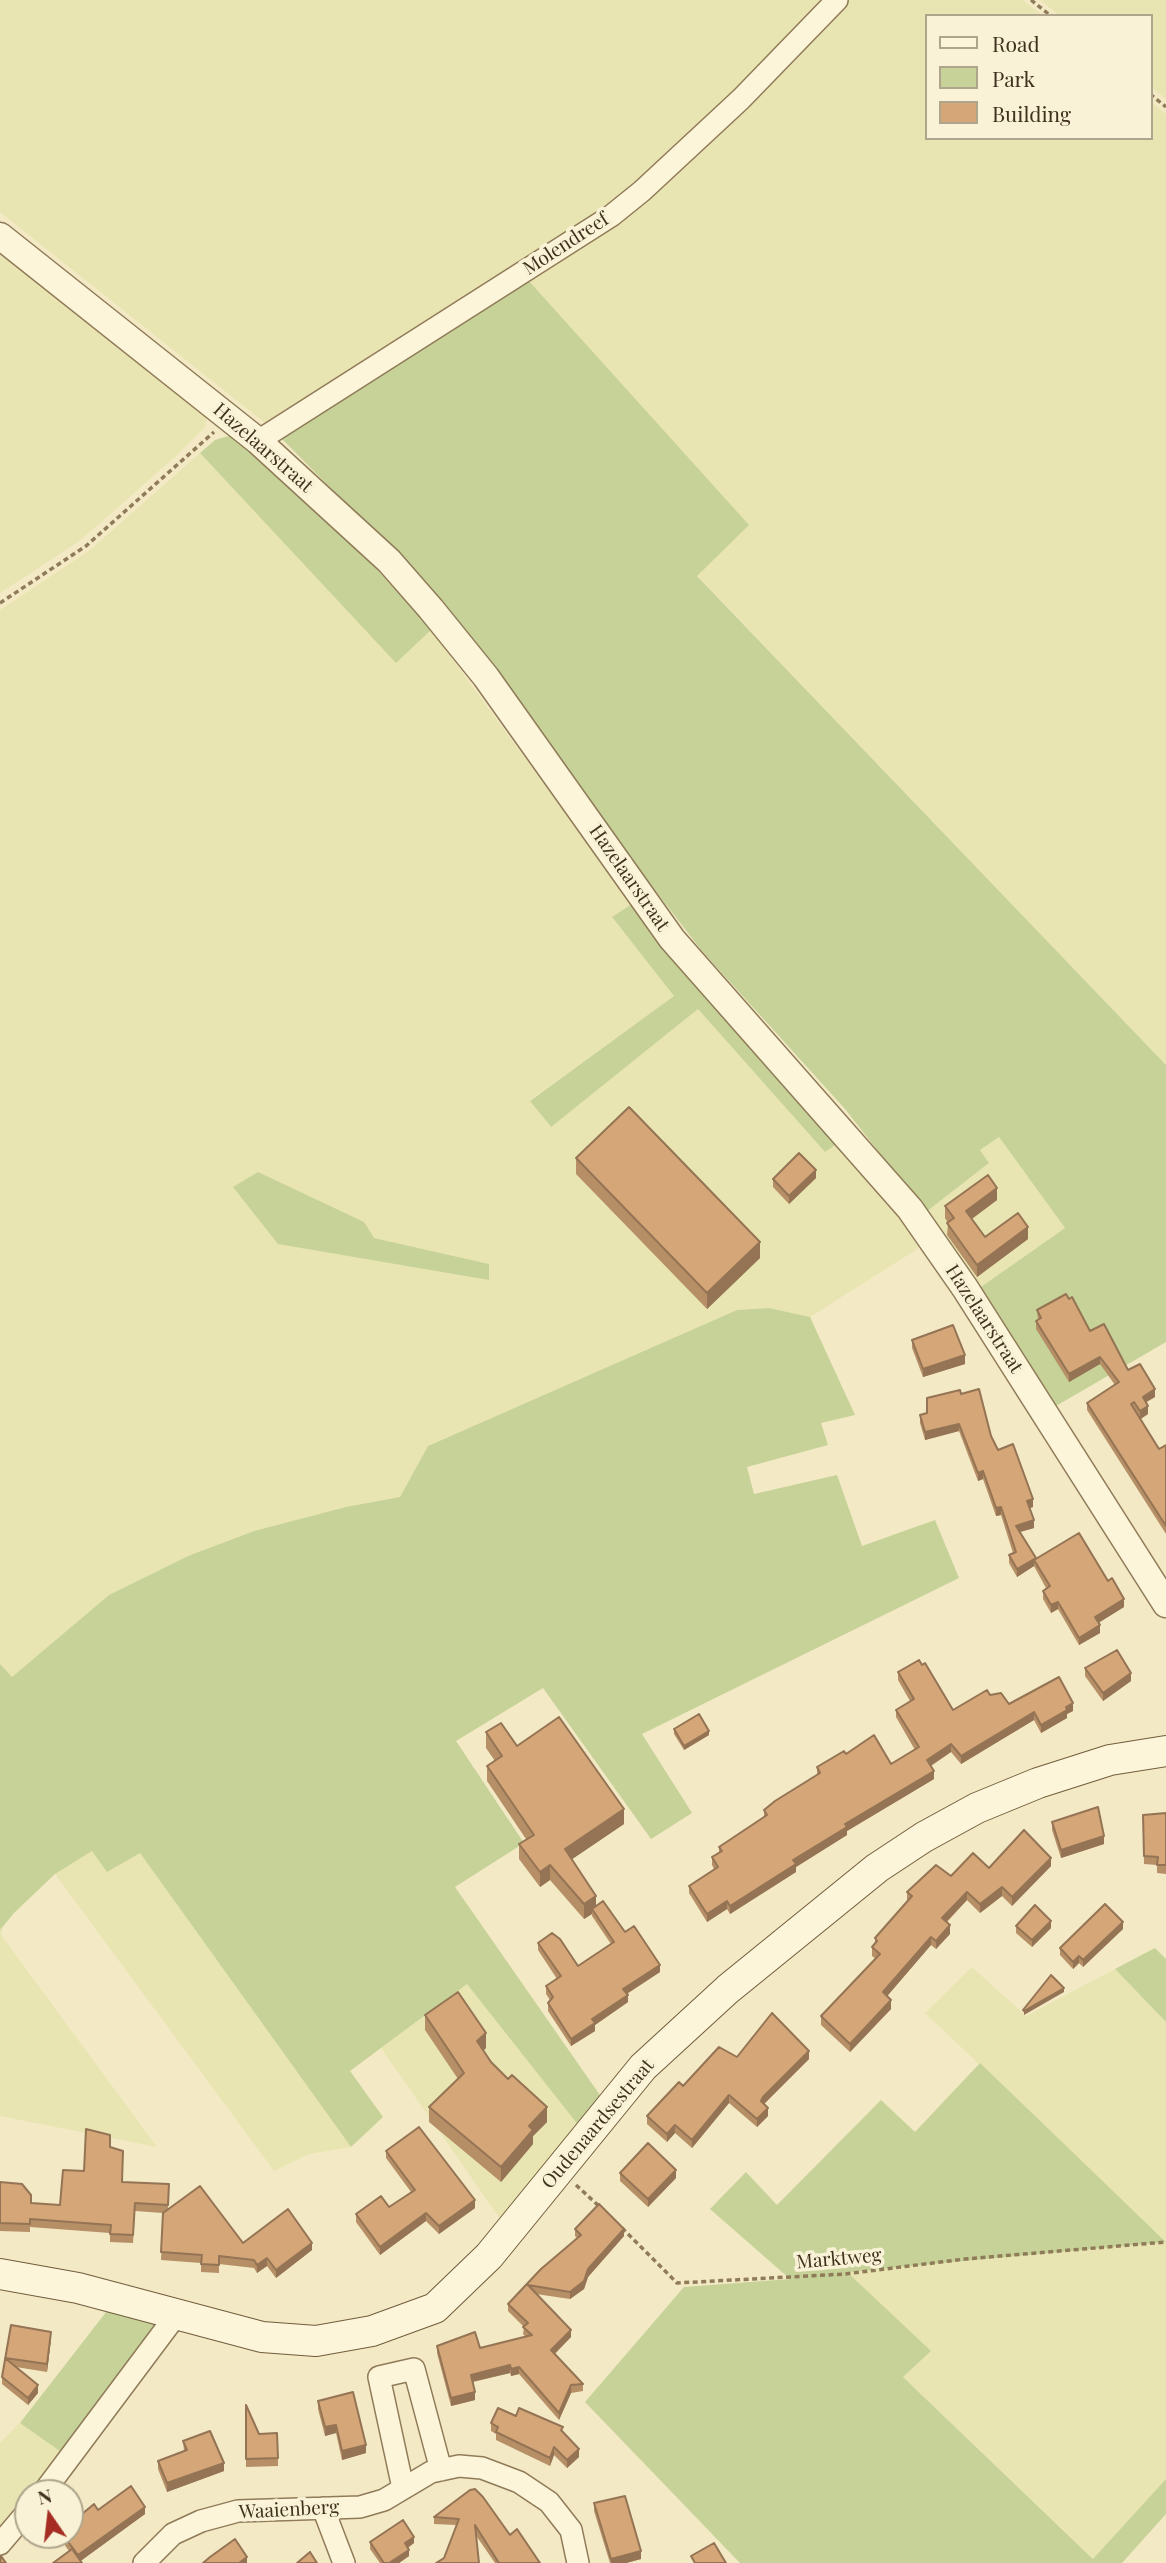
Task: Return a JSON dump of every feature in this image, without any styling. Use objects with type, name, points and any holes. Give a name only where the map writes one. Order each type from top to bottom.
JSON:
[{"type":"main road","name":"Oudenaardsestraat","points":[[0,2274],[78,2288],[262,2337],[316,2341],[372,2331],[435,2308],[462,2285],[643,2067],[729,1989],[877,1868],[923,1837],[977,1808],[1038,1783],[1110,1760],[1166,1751]]},
{"type":"street","name":"Molendreef","points":[[258,441],[611,216],[642,191],[741,99],[837,0]]},
{"type":"street","name":"Hazelaarstraat","points":[[0,236],[258,441],[389,561],[431,609],[486,677],[672,939],[910,1209],[965,1288],[1166,1604]]},
{"type":"street","points":[[53,2479],[177,2314]]},
{"type":"street","points":[[404,2488],[379,2377],[414,2369],[441,2470]]},
{"type":"street","name":"Waaienberg","points":[[144,2563],[173,2534],[201,2521],[238,2511],[360,2507],[384,2500],[431,2472],[459,2466],[482,2468],[519,2482],[549,2501],[571,2530],[578,2563]]},
{"type":"street","points":[[323,2508],[344,2563]]},
{"type":"street","points":[[0,2544],[14,2528]]},
{"type":"path","points":[[1031,0],[1048,14]]},
{"type":"path","points":[[1152,96],[1166,107]]},
{"type":"path","points":[[0,603],[86,546],[230,417]]},
{"type":"path","points":[[559,2169],[606,2212]]},
{"type":"path","name":"Marktweg","points":[[614,2221],[677,2284],[845,2274],[992,2256],[1166,2242]]},
{"type":"shaded area","points":[[0,0],[826,0],[642,184],[274,422],[265,423],[0,212]]},
{"type":"shaded area","points":[[848,0],[1023,0],[1040,14],[925,14],[925,140],[1152,140],[1152,103],[1166,114],[1166,1065],[697,575],[748,525],[528,280]]},
{"type":"shaded area","points":[[1040,0],[1166,0],[1166,99],[1152,88],[1152,14],[1058,14]]},
{"type":"shaded area","points":[[0,251],[205,412],[206,419],[205,427],[177,455],[98,525],[75,544],[0,593]]},
{"type":"shaded area","points":[[200,453],[397,662],[431,630],[632,904],[612,918],[675,996],[530,1100],[550,1127],[698,1009],[825,1152],[838,1143],[898,1213],[919,1248],[810,1317],[769,1308],[737,1310],[428,1446],[400,1497],[346,1507],[254,1531],[188,1556],[109,1595],[11,1678],[0,1664],[0,610],[90,550]],"holes":[[[374,1238],[489,1264],[278,1244]]]},
{"type":"shaded area","points":[[999,1137],[1065,1228],[978,1289],[926,1212],[988,1164],[980,1150]]},
{"type":"shaded area","points":[[92,1851],[140,1853],[351,2147],[309,2154],[274,2171],[55,1874]]},
{"type":"shaded area","points":[[3,1928],[1,1935],[157,2147],[0,2116],[0,1930]]},
{"type":"shaded area","points":[[972,1967],[1026,2016],[1115,1969],[1166,2022],[1166,2241],[925,2013]]},
{"type":"shaded area","points":[[467,1983],[579,2126],[501,2220],[381,2048]]},
{"type":"shaded area","points":[[1166,2242],[1166,2479],[1094,2559],[903,2377],[930,2352],[846,2271]]},
{"type":"shaded area","points":[[20,2423],[64,2454],[43,2479],[14,2479],[14,2513],[0,2530],[0,2443]]},
{"type":"green space","points":[[528,280],[749,525],[697,576],[1166,1065],[1166,1342],[1056,1406],[978,1289],[1065,1228],[999,1137],[980,1150],[989,1163],[926,1212],[845,1109],[701,950],[625,851],[534,720],[419,577],[281,438]]},
{"type":"green space","points":[[229,436],[240,438],[347,536],[431,630],[396,663],[200,453],[215,440]]},
{"type":"green space","points":[[632,904],[838,1143],[825,1152],[698,1009],[551,1127],[530,1101],[674,996],[612,917]]},
{"type":"green space","points":[[258,1172],[364,1222],[374,1238],[489,1264],[489,1280],[278,1244],[233,1187]]},
{"type":"green space","points":[[769,1308],[810,1317],[855,1415],[821,1423],[828,1445],[747,1467],[754,1494],[837,1475],[862,1546],[935,1520],[959,1578],[642,1734],[692,1813],[651,1839],[543,1688],[456,1741],[524,1843],[455,1887],[602,2098],[579,2126],[467,1984],[350,2071],[383,2117],[351,2147],[140,1853],[107,1872],[92,1851],[55,1874],[0,1930],[0,1664],[12,1677],[109,1595],[188,1556],[254,1531],[346,1507],[400,1497],[428,1446],[737,1310]]},
{"type":"green space","points":[[1155,1948],[1166,1959],[1166,2022],[1115,1969]]},
{"type":"green space","points":[[980,2063],[1166,2242],[847,2272],[931,2351],[903,2377],[1093,2559],[1166,2479],[1166,2514],[1122,2563],[740,2563],[585,2402],[684,2287],[790,2279],[710,2209],[746,2172],[777,2205],[881,2100],[915,2132]]},
{"type":"green space","points":[[110,2307],[161,2326],[64,2454],[20,2423]]},
{"type":"building","points":[[629,1107],[760,1242],[707,1293],[576,1158]]},
{"type":"building","points":[[799,1153],[816,1170],[789,1196],[773,1179]]},
{"type":"building","points":[[988,1175],[997,1188],[966,1211],[985,1237],[1018,1213],[1028,1227],[977,1265],[947,1223],[954,1218],[945,1206]]},
{"type":"building","points":[[1066,1294],[1069,1299],[1072,1297],[1090,1331],[1104,1324],[1128,1370],[1140,1364],[1155,1389],[1143,1397],[1148,1406],[1140,1411],[1134,1402],[1131,1404],[1159,1449],[1166,1445],[1166,1526],[1087,1403],[1119,1382],[1100,1357],[1069,1374],[1036,1321],[1041,1318],[1037,1310]]},
{"type":"building","points":[[953,1325],[965,1355],[923,1369],[912,1340]]},
{"type":"building","points":[[979,1389],[991,1436],[998,1450],[1013,1444],[1033,1499],[1027,1501],[1034,1520],[1016,1526],[1036,1558],[1017,1569],[1009,1555],[1016,1552],[1001,1507],[996,1508],[983,1471],[978,1473],[959,1424],[925,1432],[920,1415],[927,1413],[927,1398],[960,1390],[961,1394]]},
{"type":"building","points":[[1079,1533],[1108,1581],[1112,1578],[1124,1599],[1095,1617],[1100,1625],[1079,1638],[1058,1602],[1051,1605],[1043,1591],[1050,1586],[1034,1560]]},
{"type":"building","points":[[1117,1650],[1131,1673],[1103,1693],[1085,1668]]},
{"type":"building","points":[[919,1660],[922,1665],[925,1663],[953,1710],[987,1690],[990,1695],[1001,1693],[1009,1704],[1059,1677],[1073,1703],[1066,1707],[1067,1710],[1041,1725],[1034,1712],[961,1756],[951,1744],[927,1760],[934,1771],[845,1824],[847,1827],[793,1860],[796,1864],[730,1906],[727,1901],[707,1914],[689,1886],[718,1867],[712,1857],[722,1851],[719,1847],[767,1815],[764,1810],[775,1801],[820,1773],[817,1767],[844,1751],[846,1754],[874,1735],[891,1764],[919,1747],[896,1710],[914,1699],[898,1672]]},
{"type":"building","points":[[699,1714],[709,1731],[684,1746],[674,1729]]},
{"type":"building","points":[[559,1717],[624,1809],[565,1849],[596,1896],[584,1904],[550,1865],[540,1872],[519,1844],[534,1835],[487,1766],[502,1756],[486,1732],[501,1723],[517,1746]]},
{"type":"building","points":[[1098,1807],[1104,1836],[1061,1850],[1052,1822]]},
{"type":"building","points":[[1166,1813],[1166,1865],[1157,1865],[1158,1857],[1144,1856],[1143,1815]]},
{"type":"building","points":[[1024,1830],[1051,1858],[1012,1897],[1002,1887],[980,1904],[967,1892],[942,1918],[950,1925],[936,1941],[931,1937],[883,1992],[891,2000],[850,2044],[821,2016],[880,1954],[872,1947],[877,1941],[875,1938],[912,1896],[907,1892],[936,1865],[951,1876],[973,1853],[989,1868]]},
{"type":"building","points":[[603,1901],[625,1932],[634,1926],[660,1965],[623,1989],[628,1995],[592,2019],[595,2023],[571,2039],[548,2003],[553,1997],[546,1986],[561,1976],[538,1943],[552,1933],[560,1939],[578,1966],[614,1942],[592,1909]]},
{"type":"building","points":[[1105,1904],[1123,1922],[1083,1960],[1079,1956],[1073,1962],[1060,1948]]},
{"type":"building","points":[[1035,1905],[1051,1921],[1032,1940],[1016,1926]]},
{"type":"building","points":[[1051,1975],[1064,1988],[1024,2011],[1023,2010]]},
{"type":"building","points":[[458,1992],[486,2033],[477,2041],[491,2062],[508,2079],[512,2075],[547,2107],[529,2126],[533,2130],[501,2167],[429,2107],[464,2073],[425,2015]]},
{"type":"building","points":[[772,2013],[809,2051],[763,2097],[761,2101],[768,2108],[757,2119],[729,2095],[692,2140],[675,2125],[667,2134],[647,2116],[679,2082],[683,2086],[719,2047],[737,2057]]},
{"type":"building","points":[[419,2127],[475,2200],[439,2226],[426,2213],[380,2247],[356,2214],[381,2196],[389,2207],[415,2190],[386,2151]]},
{"type":"building","points":[[86,2129],[110,2135],[110,2147],[123,2151],[122,2182],[169,2184],[168,2205],[135,2203],[133,2235],[110,2234],[111,2225],[30,2219],[30,2224],[0,2223],[0,2182],[22,2184],[31,2195],[31,2203],[60,2205],[63,2170],[84,2171]]},
{"type":"building","points":[[648,2143],[676,2170],[648,2199],[620,2173]]},
{"type":"building","points":[[200,2186],[243,2243],[288,2209],[312,2243],[276,2270],[267,2258],[257,2265],[254,2260],[219,2256],[219,2265],[201,2264],[202,2255],[161,2252],[163,2213]]},
{"type":"building","points":[[599,2204],[624,2229],[588,2269],[584,2281],[570,2292],[528,2285],[571,2330],[551,2350],[583,2384],[571,2385],[559,2413],[519,2367],[511,2369],[510,2365],[471,2375],[475,2392],[451,2398],[437,2346],[475,2332],[480,2348],[532,2335],[523,2327],[528,2323],[508,2304],[541,2269],[581,2235],[575,2229]]},
{"type":"building","points":[[11,2325],[51,2332],[47,2364],[5,2358]]},
{"type":"building","points":[[5,2358],[38,2385],[28,2398],[2,2377]]},
{"type":"building","points":[[353,2392],[366,2445],[342,2451],[336,2425],[325,2427],[318,2401]]},
{"type":"building","points":[[246,2405],[259,2434],[277,2433],[278,2458],[246,2459]]},
{"type":"building","points":[[498,2408],[516,2416],[519,2408],[563,2427],[561,2430],[579,2449],[567,2460],[554,2447],[550,2458],[496,2432],[498,2427],[491,2423]]},
{"type":"building","points":[[210,2431],[224,2463],[167,2483],[158,2461],[187,2450],[183,2441]]},
{"type":"building","points":[[131,2486],[145,2507],[78,2555],[74,2549],[84,2549],[84,2512],[94,2504],[98,2510]]},
{"type":"building","points":[[475,2489],[510,2535],[517,2529],[540,2563],[499,2563],[475,2525],[479,2563],[436,2563],[444,2558],[459,2519],[434,2517]]},
{"type":"building","points":[[625,2496],[641,2551],[611,2559],[594,2503]]},
{"type":"building","points":[[403,2520],[414,2537],[405,2543],[409,2550],[389,2563],[384,2563],[370,2542]]},
{"type":"building","points":[[235,2539],[247,2557],[239,2563],[203,2563],[210,2557]]},
{"type":"building","points":[[714,2543],[726,2563],[695,2563],[691,2556]]},
{"type":"building","points":[[72,2549],[82,2563],[53,2563]]},
{"type":"building","points":[[310,2552],[317,2563],[297,2563]]}]
